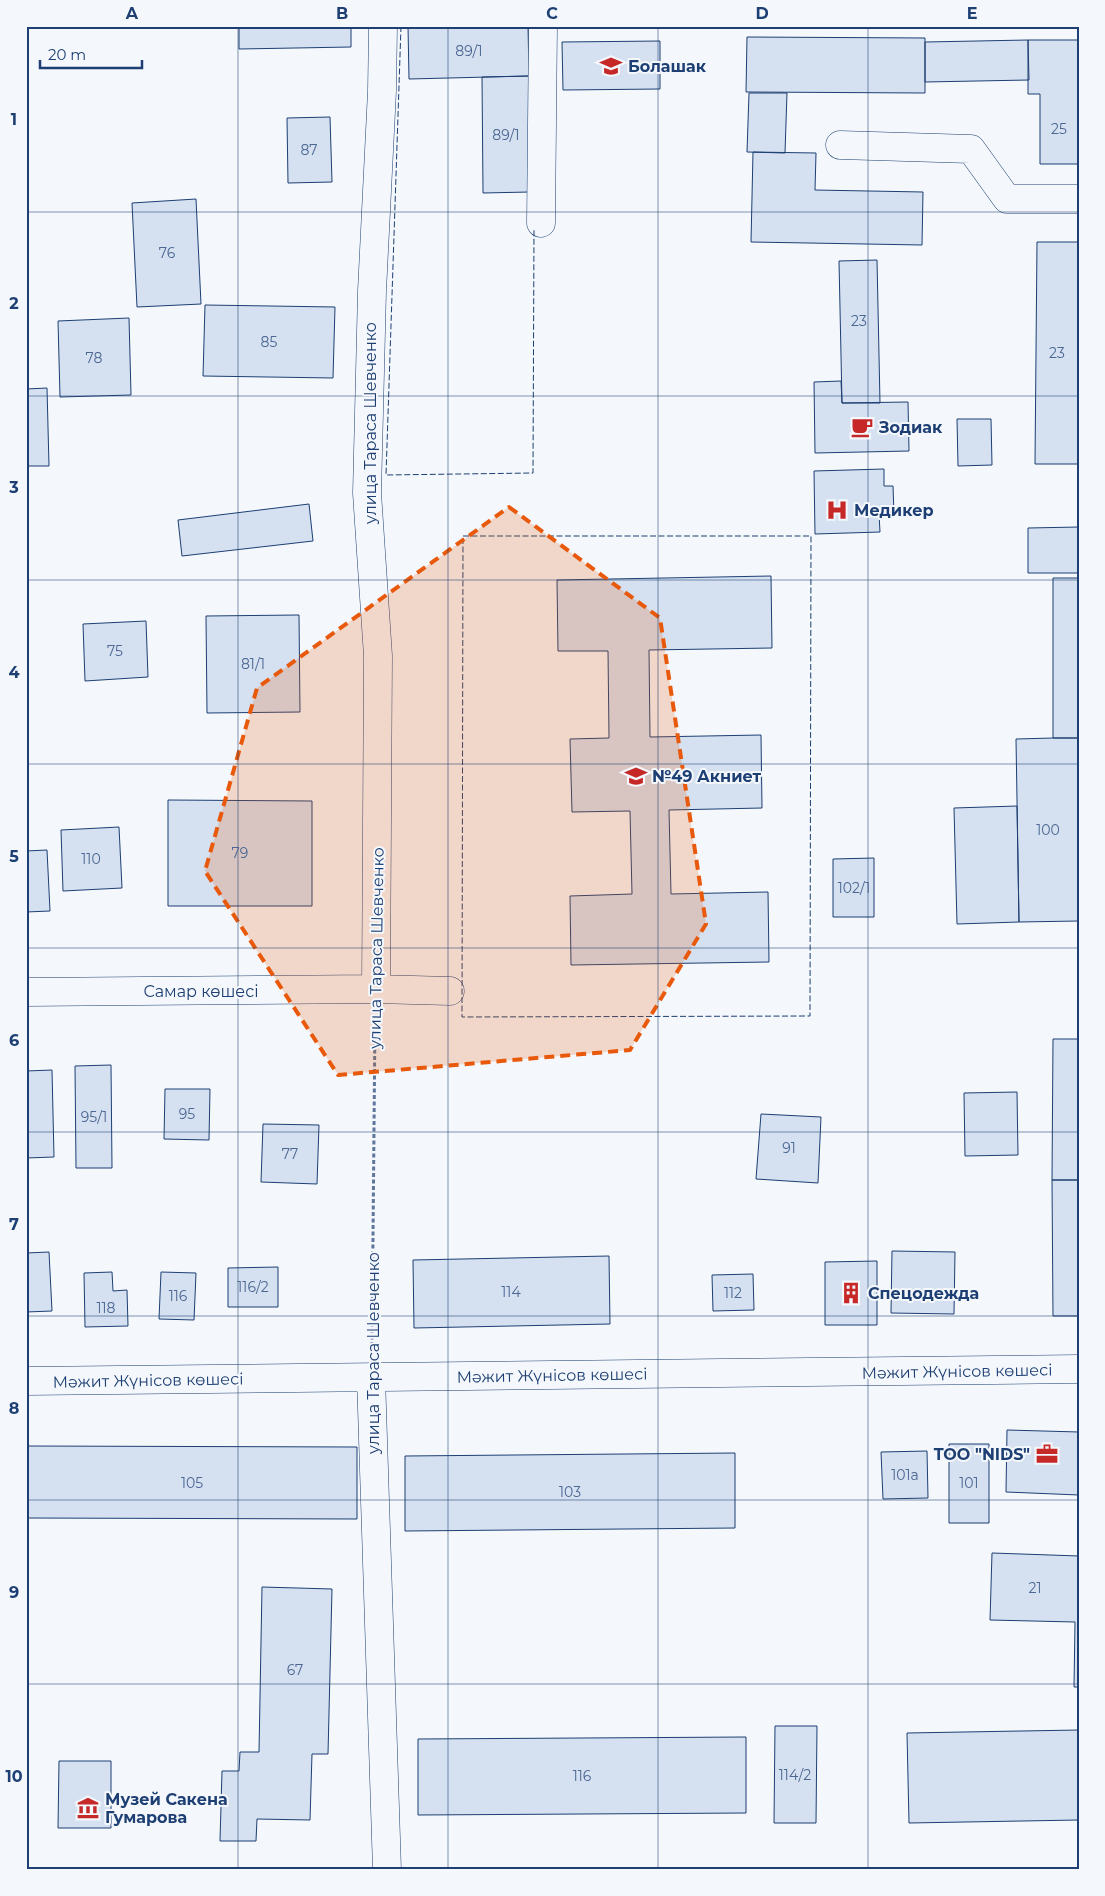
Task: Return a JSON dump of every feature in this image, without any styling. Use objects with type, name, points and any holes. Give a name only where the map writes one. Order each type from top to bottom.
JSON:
[{"type":"street","name":"улица Тараса Шевченко","points":[[376,990],[378,656],[366,493],[372,290],[382,91],[382,26]]},
{"type":"street","points":[[541,223],[543,26]]},
{"type":"street","points":[[840,145],[970,149],[1008,198],[1079,199]]},
{"type":"street","name":"Самар көшесі","points":[[26,992],[450,991]]},
{"type":"street","name":"Мәжит Жүнісов көшесі","points":[[26,1381],[1079,1369]]},
{"type":"street","name":"улица Тараса Шевченко","points":[[371,1377],[386,1870]]},
{"type":"path","name":"улица Тараса Шевченко","points":[[371,1377],[376,990]]},
{"type":"highlighted area","points":[[509,507],[660,618],[706,924],[630,1050],[338,1075],[205,871],[257,688]]},
{"type":"building","points":[[239,26],[351,26],[351,47],[239,49]]},
{"type":"building","points":[[408,26],[528,26],[529,76],[409,79]]},
{"type":"building","points":[[747,37],[925,38],[925,93],[746,92]]},
{"type":"building","points":[[1028,40],[1079,40],[1079,164],[1040,164],[1040,94],[1028,94]]},
{"type":"building","points":[[1028,40],[1029,80],[925,82],[925,42]]},
{"type":"building","name":"Болашак","points":[[660,41],[660,89],[563,90],[562,42]]},
{"type":"building","points":[[529,76],[530,192],[483,193],[482,77]]},
{"type":"building","points":[[749,93],[787,93],[785,153],[747,152]]},
{"type":"building","points":[[330,117],[332,182],[288,183],[287,118]]},
{"type":"building","points":[[753,152],[816,153],[815,190],[923,192],[922,245],[751,242]]},
{"type":"building","points":[[196,199],[201,304],[137,307],[132,203]]},
{"type":"building","points":[[1037,242],[1079,242],[1079,464],[1035,464]]},
{"type":"building","points":[[877,260],[880,403],[842,403],[839,261]]},
{"type":"building","points":[[205,305],[335,307],[333,378],[203,376]]},
{"type":"building","points":[[129,318],[131,395],[60,397],[58,321]]},
{"type":"building","name":"Зодиак","points":[[841,381],[842,403],[908,402],[909,451],[815,453],[814,382]]},
{"type":"building","points":[[47,388],[49,466],[26,466],[26,389]]},
{"type":"building","points":[[957,419],[991,419],[992,465],[958,466]]},
{"type":"building","points":[[884,469],[884,486],[893,486],[894,514],[879,514],[880,532],[815,534],[814,471]]},
{"type":"building","points":[[309,504],[313,541],[182,556],[178,520]]},
{"type":"building","points":[[1079,527],[1079,573],[1028,573],[1028,528]]},
{"type":"building","points":[[771,576],[772,648],[649,650],[650,737],[761,735],[762,808],[669,810],[671,894],[768,892],[769,962],[571,965],[570,896],[632,894],[630,811],[572,812],[570,739],[609,738],[608,651],[558,651],[557,580]]},
{"type":"building","points":[[1053,578],[1079,578],[1079,738],[1053,738]]},
{"type":"building","points":[[299,615],[300,712],[207,713],[206,616]]},
{"type":"building","points":[[146,621],[148,677],[85,681],[83,624]]},
{"type":"building","points":[[1079,738],[1079,921],[1019,922],[1016,739]]},
{"type":"building","points":[[168,800],[312,801],[312,906],[168,906]]},
{"type":"building","points":[[1017,806],[1019,922],[957,924],[954,808]]},
{"type":"building","points":[[119,827],[122,888],[63,891],[61,830]]},
{"type":"building","points":[[47,850],[50,911],[26,912],[26,851]]},
{"type":"building","points":[[874,858],[874,917],[833,917],[833,859]]},
{"type":"building","points":[[1053,1039],[1079,1039],[1079,1180],[1052,1180]]},
{"type":"building","points":[[111,1065],[112,1168],[76,1168],[75,1066]]},
{"type":"building","points":[[52,1070],[54,1157],[26,1158],[26,1071]]},
{"type":"building","points":[[165,1089],[210,1089],[209,1140],[164,1139]]},
{"type":"building","points":[[1017,1092],[1018,1155],[965,1156],[964,1093]]},
{"type":"building","points":[[761,1114],[821,1117],[818,1183],[756,1179]]},
{"type":"building","points":[[263,1124],[319,1125],[317,1184],[261,1182]]},
{"type":"building","points":[[1052,1180],[1079,1180],[1079,1316],[1053,1316]]},
{"type":"building","points":[[892,1251],[955,1252],[954,1314],[891,1313]]},
{"type":"building","points":[[49,1252],[52,1311],[26,1312],[26,1253]]},
{"type":"building","points":[[609,1256],[610,1324],[414,1328],[413,1260]]},
{"type":"building","name":"Спецодежда","points":[[877,1261],[877,1325],[825,1325],[825,1262]]},
{"type":"building","points":[[278,1267],[278,1307],[228,1307],[228,1268]]},
{"type":"building","points":[[112,1272],[113,1291],[127,1290],[128,1326],[85,1327],[84,1273]]},
{"type":"building","points":[[161,1272],[196,1273],[194,1320],[159,1319]]},
{"type":"building","points":[[753,1274],[754,1310],[713,1311],[712,1275]]},
{"type":"building","points":[[1007,1430],[1079,1432],[1079,1495],[1006,1492]]},
{"type":"building","points":[[949,1444],[989,1444],[989,1523],[949,1523]]},
{"type":"building","points":[[26,1446],[357,1447],[357,1519],[26,1518]]},
{"type":"building","points":[[927,1451],[928,1498],[883,1499],[881,1452]]},
{"type":"building","points":[[735,1453],[735,1528],[405,1531],[405,1456]]},
{"type":"building","points":[[992,1553],[1079,1556],[1079,1687],[1074,1687],[1075,1622],[990,1620]]},
{"type":"building","points":[[262,1587],[332,1589],[328,1754],[312,1754],[310,1820],[257,1819],[256,1841],[220,1841],[222,1771],[239,1771],[240,1752],[259,1752]]},
{"type":"building","points":[[775,1726],[817,1726],[816,1823],[774,1823]]},
{"type":"building","points":[[1079,1730],[1079,1820],[909,1823],[907,1733]]},
{"type":"building","points":[[746,1737],[746,1813],[418,1815],[418,1739]]},
{"type":"building","points":[[59,1761],[111,1761],[111,1828],[58,1828]]},
{"type":"fence","points":[[401,26],[386,475],[533,473],[534,230]]},
{"type":"fence","points":[[463,536],[811,536],[810,1016],[462,1017],[463,536]]},
{"type":"place","name":"Болашак","points":[[611,66]]},
{"type":"place","name":"Зодиак","points":[[862,427]]},
{"type":"place","name":"Медикер","points":[[837,510]]},
{"type":"place","name":"№49 Акниет","points":[[636,776]]},
{"type":"place","name":"Спецодежда","points":[[851,1293]]},
{"type":"place","name":"TOO \"NIDS\"","points":[[1047,1454]]},
{"type":"place","name":"Музей Сакена Гумарова","points":[[88,1808]]}]
